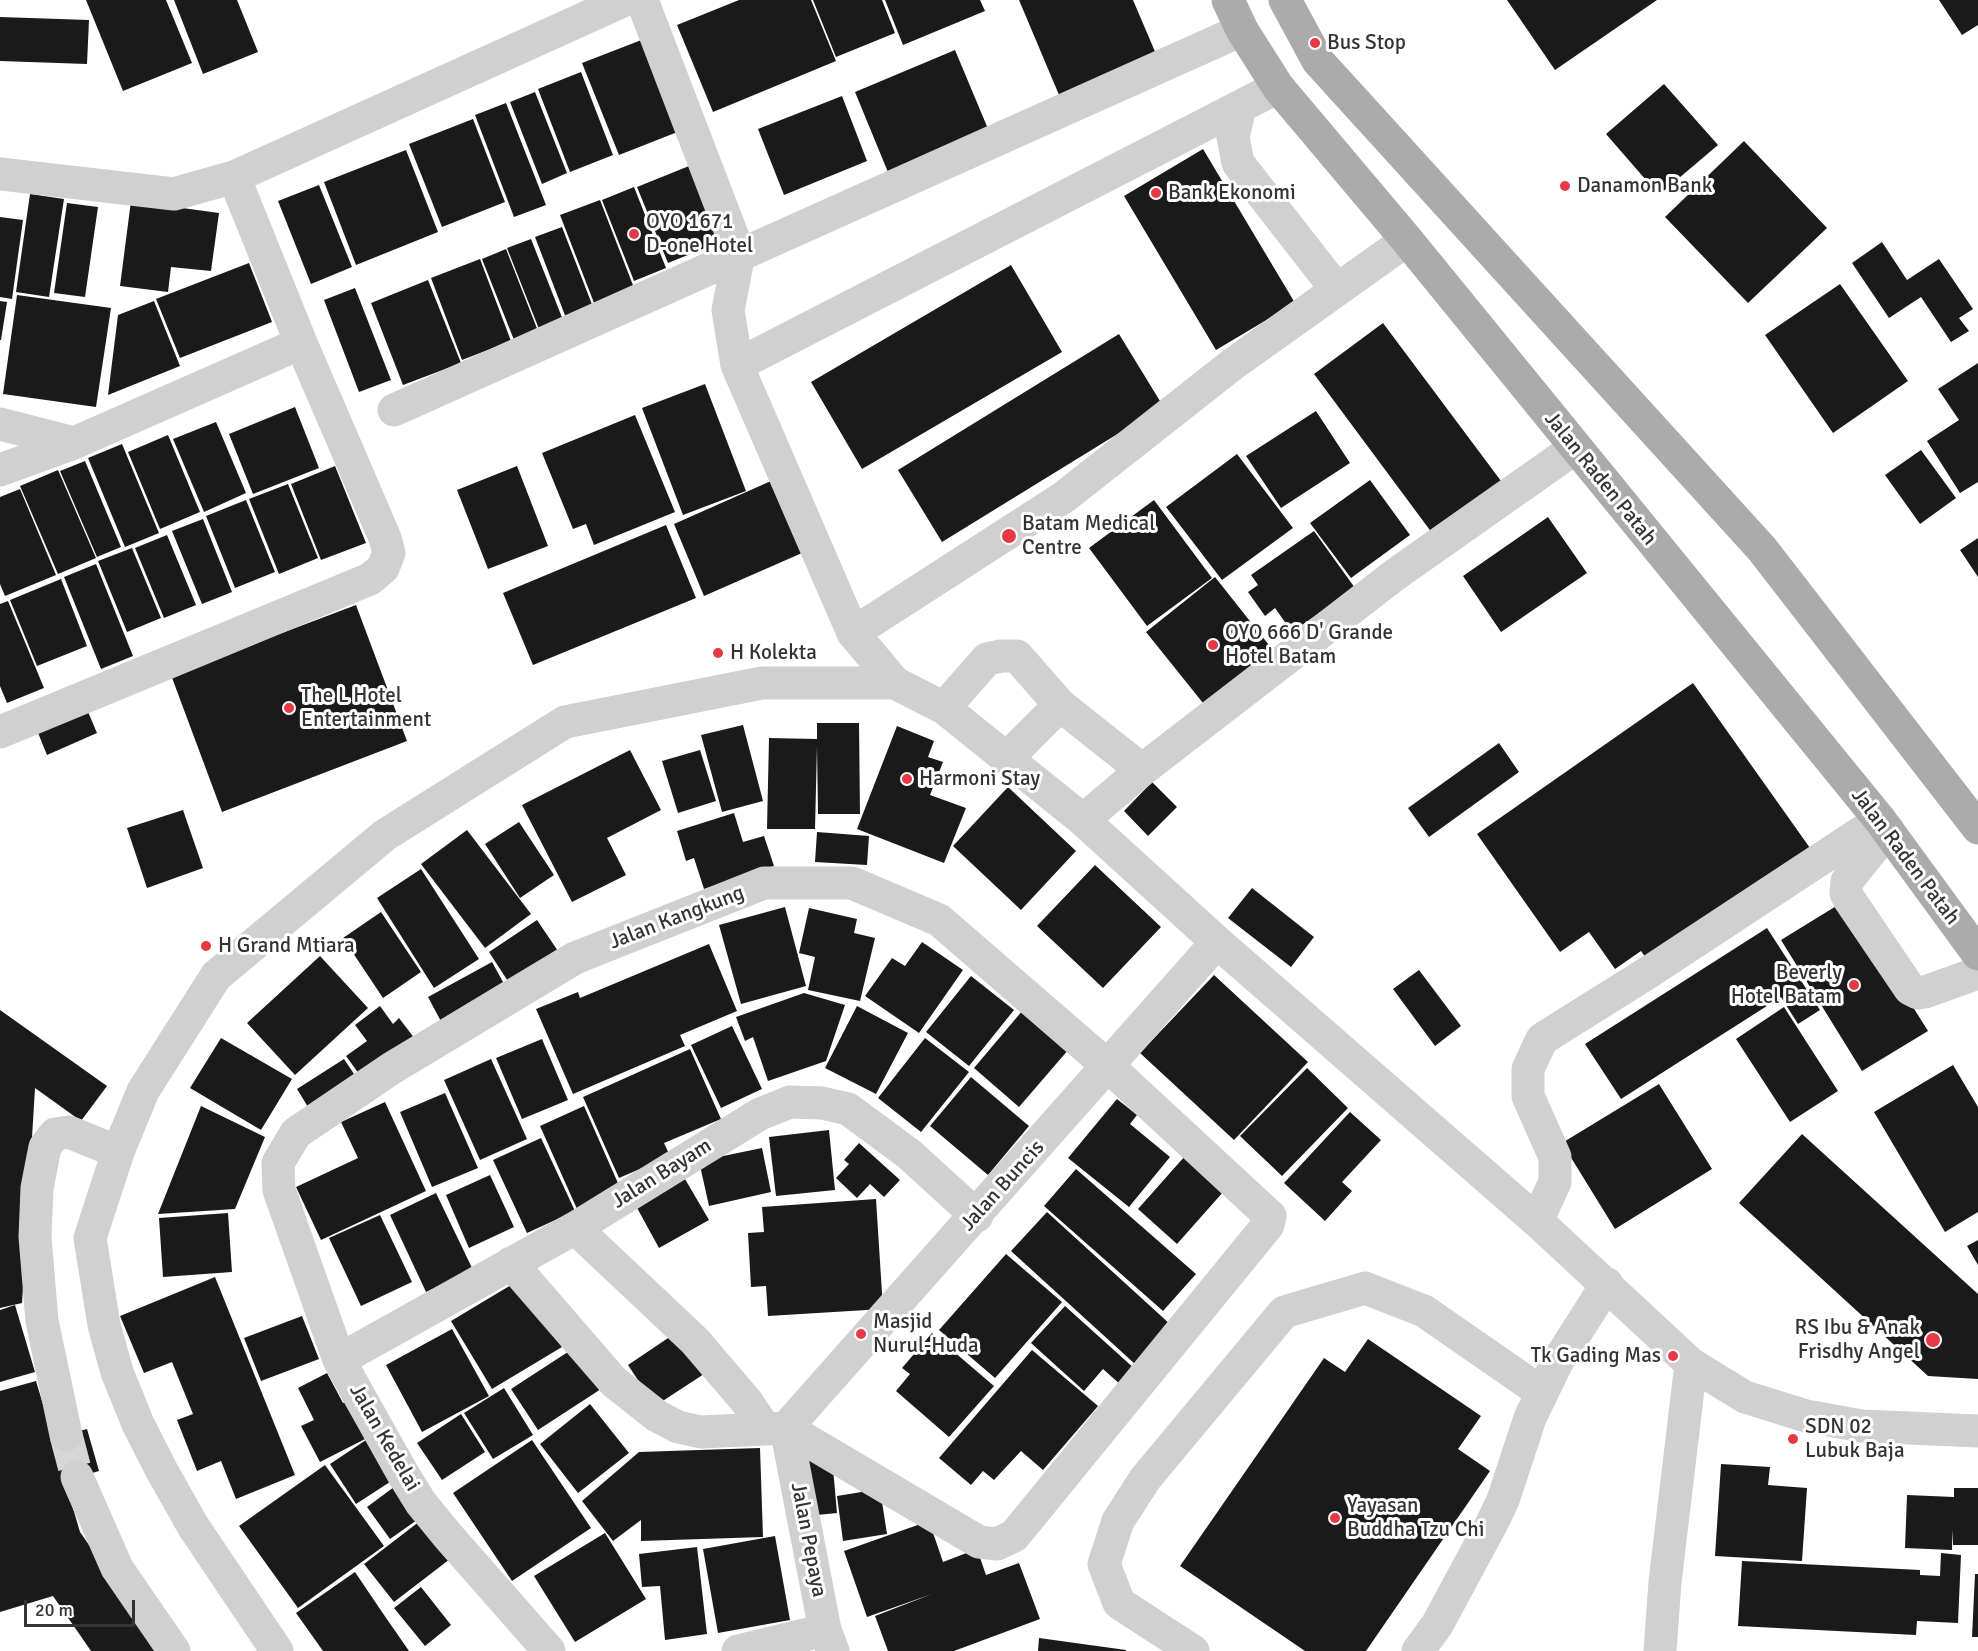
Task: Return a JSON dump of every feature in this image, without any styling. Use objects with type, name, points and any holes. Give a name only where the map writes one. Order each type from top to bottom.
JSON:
[{"type":"main road","name":"Jalan Raden Patah","points":[[1228,0],[1242,30],[1278,87],[1407,240],[1884,825],[1978,954]]},
{"type":"main road","points":[[1285,0],[1318,61],[1762,549],[1978,828]]},
{"type":"street","points":[[0,174],[174,194],[234,177],[585,8],[625,0]]},
{"type":"street","points":[[642,0],[739,253],[728,310],[737,365],[853,633],[895,683],[944,708],[1083,820],[1217,942],[1537,1221],[1691,1364],[1745,1397],[1806,1416],[1862,1426],[1978,1431]]},
{"type":"street","points":[[394,410],[739,253],[1242,30]]},
{"type":"street","points":[[737,365],[1278,87]]},
{"type":"street","points":[[1240,107],[1233,137],[1238,163],[1337,290]]},
{"type":"street","points":[[0,732],[370,579],[383,568],[388,553],[385,538],[301,343],[234,177]]},
{"type":"street","points":[[853,633],[1064,497],[1233,364],[1407,240]]},
{"type":"street","points":[[0,470],[74,443],[301,343]]},
{"type":"street","points":[[0,424],[74,443]]},
{"type":"street","points":[[1083,820],[1142,770],[1396,574],[1575,448]]},
{"type":"street","points":[[944,708],[987,659],[1001,656],[1017,657],[1060,705],[1142,770]]},
{"type":"street","points":[[277,1651],[193,1526],[138,1424],[117,1372],[104,1325],[90,1238],[118,1152],[143,1091],[216,976],[385,835],[565,722],[762,683],[895,683]]},
{"type":"street","points":[[1007,758],[1060,705]]},
{"type":"street","points":[[1884,825],[1847,881],[1846,893],[1849,899],[1910,989],[1918,993],[1925,992],[1978,973]]},
{"type":"street","points":[[1537,1221],[1555,1182],[1555,1157],[1528,1096],[1528,1069],[1542,1040],[1884,825]]},
{"type":"street","name":"Jalan Kangkung","points":[[279,1190],[278,1163],[296,1133],[392,1068],[575,958],[764,883],[852,883],[939,920],[1109,1067],[1270,1216],[1268,1225],[1014,1536],[998,1544],[979,1542],[775,1428]]},
{"type":"street","name":"Jalan Buncis","points":[[775,1428],[976,1216],[1217,942]]},
{"type":"street","name":"Jalan Bayam","points":[[339,1360],[575,1228],[760,1114],[790,1102],[822,1103],[848,1109],[909,1154],[976,1216]]},
{"type":"street","points":[[66,1435],[42,1321],[35,1237],[37,1188],[45,1147],[55,1134],[69,1132],[118,1152]]},
{"type":"street","name":"Jalan Kedelai","points":[[279,1190],[339,1360],[421,1503],[549,1651]]},
{"type":"street","points":[[575,1228],[695,1341],[775,1428]]},
{"type":"street","points":[[512,1263],[615,1382],[657,1416],[678,1427],[701,1432],[775,1428]]},
{"type":"street","points":[[1418,1651],[1437,1625],[1492,1523],[1541,1392],[1579,1325],[1607,1284]]},
{"type":"street","points":[[1193,1651],[1119,1603],[1104,1564],[1118,1521],[1145,1479],[1284,1312],[1365,1288],[1424,1311],[1541,1392]]},
{"type":"street","points":[[1660,1651],[1665,1582],[1691,1364]]},
{"type":"street","name":"Jalan Pepaya","points":[[775,1428],[829,1641]]},
{"type":"street","points":[[77,1477],[117,1568],[174,1651]]},
{"type":"street","points":[[738,1651],[829,1641]]},
{"type":"building","points":[[86,0],[166,0],[192,63],[123,91]]},
{"type":"building","points":[[174,0],[237,0],[258,52],[203,74]]},
{"type":"building","points":[[739,0],[811,0],[836,61],[713,112],[677,25]]},
{"type":"building","points":[[813,0],[882,0],[895,33],[836,57]]},
{"type":"building","points":[[885,0],[980,0],[985,11],[903,45]]},
{"type":"building","points":[[1019,0],[1133,0],[1159,61],[1062,102]]},
{"type":"building","points":[[1507,0],[1657,0],[1555,70]]},
{"type":"building","points":[[1939,0],[1978,0],[1978,25],[1962,35]]},
{"type":"building","points":[[0,17],[89,20],[87,64],[0,61]]},
{"type":"building","points":[[644,39],[680,131],[619,155],[582,63]]},
{"type":"building","points":[[955,50],[991,136],[890,177],[855,92]]},
{"type":"building","points":[[581,72],[613,155],[570,172],[538,89]]},
{"type":"building","points":[[1664,84],[1718,145],[1659,195],[1606,134]]},
{"type":"building","points":[[535,92],[567,173],[542,184],[510,102]]},
{"type":"building","points":[[842,96],[867,161],[784,195],[758,129]]},
{"type":"building","points":[[506,103],[546,205],[514,217],[475,115]]},
{"type":"building","points":[[473,119],[505,202],[442,227],[409,144]]},
{"type":"building","points":[[1744,141],[1827,228],[1748,303],[1665,217]]},
{"type":"building","points":[[1203,149],[1295,303],[1216,350],[1124,196]]},
{"type":"building","points":[[406,150],[438,232],[356,265],[324,182]]},
{"type":"building","points":[[689,166],[720,242],[668,263],[637,187]]},
{"type":"building","points":[[319,185],[352,267],[311,284],[278,201]]},
{"type":"building","name":"OYO 1671 D-one Hotel","points":[[634,187],[666,268],[634,281],[602,200]]},
{"type":"building","points":[[30,194],[64,199],[49,297],[16,292]]},
{"type":"building","points":[[600,200],[636,293],[596,308],[560,215]]},
{"type":"building","points":[[131,201],[219,213],[211,271],[171,267],[168,292],[120,286]]},
{"type":"building","points":[[67,203],[98,207],[85,297],[54,293]]},
{"type":"building","points":[[0,217],[23,220],[12,299],[0,297]]},
{"type":"building","points":[[562,227],[593,307],[566,318],[535,237]]},
{"type":"building","points":[[531,239],[563,320],[539,329],[507,248]]},
{"type":"building","points":[[1882,242],[1907,280],[1939,259],[1973,309],[1959,318],[1969,331],[1951,342],[1921,297],[1889,318],[1852,263]]},
{"type":"building","points":[[506,249],[538,331],[514,340],[482,259]]},
{"type":"building","points":[[480,259],[511,341],[462,360],[431,278]]},
{"type":"building","points":[[249,263],[272,322],[180,358],[156,299]]},
{"type":"building","points":[[1011,265],[1062,352],[862,469],[811,382]]},
{"type":"building","points":[[428,280],[461,363],[403,385],[371,303]]},
{"type":"building","points":[[1840,284],[1908,381],[1833,433],[1765,335]]},
{"type":"building","points":[[355,288],[391,380],[359,392],[324,300]]},
{"type":"building","points":[[17,295],[111,308],[96,407],[3,394]]},
{"type":"building","points":[[0,301],[7,302],[1,340],[0,340]]},
{"type":"building","points":[[154,301],[180,366],[108,395],[118,315]]},
{"type":"building","points":[[1383,323],[1507,489],[1438,541],[1314,374]]},
{"type":"building","points":[[1119,334],[1163,406],[942,542],[898,470]]},
{"type":"building","points":[[1978,363],[1978,482],[1960,493],[1927,441],[1959,420],[1938,389]]},
{"type":"building","points":[[705,384],[746,491],[683,515],[642,408]]},
{"type":"building","points":[[295,407],[319,468],[253,494],[229,434]]},
{"type":"building","points":[[1316,411],[1350,463],[1281,508],[1246,456]]},
{"type":"building","points":[[635,415],[675,512],[594,545],[586,524],[573,529],[542,453]]},
{"type":"building","points":[[216,422],[246,493],[204,512],[173,439]]},
{"type":"building","points":[[168,435],[200,512],[160,529],[128,452]]},
{"type":"building","points":[[122,444],[159,533],[125,547],[88,458]]},
{"type":"building","points":[[1921,450],[1956,498],[1920,524],[1885,475]]},
{"type":"building","points":[[1237,454],[1293,528],[1222,580],[1166,507]]},
{"type":"building","points":[[85,461],[121,547],[97,557],[60,471]]},
{"type":"building","points":[[335,466],[366,543],[321,560],[291,484]]},
{"type":"building","points":[[517,466],[548,546],[488,569],[457,490]]},
{"type":"building","points":[[58,470],[96,558],[58,574],[20,486]]},
{"type":"building","points":[[1370,480],[1410,535],[1351,578],[1310,523]]},
{"type":"building","points":[[771,481],[802,553],[704,596],[674,524]]},
{"type":"building","points":[[288,484],[318,558],[279,574],[249,499]]},
{"type":"building","points":[[20,489],[56,575],[5,596],[0,584],[0,497]]},
{"type":"building","points":[[246,500],[275,572],[235,588],[206,516]]},
{"type":"building","points":[[1154,500],[1212,578],[1147,626],[1089,548]]},
{"type":"building","points":[[1548,517],[1587,573],[1501,632],[1463,576]]},
{"type":"building","points":[[203,519],[232,592],[202,604],[172,531]]},
{"type":"building","points":[[666,525],[696,598],[533,665],[503,593]]},
{"type":"building","points":[[1314,531],[1355,588],[1292,632],[1275,608],[1265,616],[1248,592],[1258,585],[1251,575]]},
{"type":"building","points":[[167,535],[196,605],[164,618],[135,548]]},
{"type":"building","points":[[1978,538],[1978,577],[1960,550]]},
{"type":"building","points":[[132,548],[161,618],[127,632],[98,561]]},
{"type":"building","points":[[96,564],[133,656],[101,669],[64,577]]},
{"type":"building","name":"OYO 666 D' Grande Hotel Batam","points":[[1215,577],[1280,659],[1211,713],[1146,632]]},
{"type":"building","points":[[61,579],[87,646],[37,666],[10,600]]},
{"type":"building","points":[[8,601],[44,688],[7,703],[0,686],[0,604]]},
{"type":"building","name":"The L Hotel Entertainment","points":[[356,605],[407,741],[222,812],[171,675]]},
{"type":"building","points":[[1693,683],[1810,848],[1648,961],[1641,951],[1615,969],[1589,932],[1560,952],[1477,834]]},
{"type":"building","points":[[86,707],[97,733],[47,755],[36,728]]},
{"type":"building","points":[[817,723],[859,723],[860,814],[818,814],[817,746],[815,829],[767,829],[769,738],[817,739]]},
{"type":"building","points":[[743,725],[763,801],[722,812],[701,735]]},
{"type":"building","name":"Harmoni Stay","points":[[897,726],[934,741],[928,757],[943,762],[930,795],[966,808],[944,863],[857,829]]},
{"type":"building","points":[[1499,743],[1519,772],[1429,837],[1408,808]]},
{"type":"building","points":[[630,750],[661,810],[607,838],[626,875],[572,902],[522,805]]},
{"type":"building","points":[[700,750],[716,801],[678,813],[662,761]]},
{"type":"building","points":[[1152,782],[1177,807],[1148,836],[1124,811]]},
{"type":"building","points":[[1008,787],[1076,851],[1021,910],[953,846]]},
{"type":"building","points":[[183,810],[203,868],[147,888],[127,828]]},
{"type":"building","points":[[734,813],[743,842],[764,836],[774,866],[704,889],[694,858],[686,861],[677,831]]},
{"type":"building","points":[[519,822],[554,875],[520,898],[485,844]]},
{"type":"building","points":[[467,830],[531,914],[485,948],[421,864]]},
{"type":"building","points":[[817,832],[869,836],[867,865],[815,862]]},
{"type":"building","points":[[1095,865],[1161,927],[1103,988],[1037,926]]},
{"type":"building","points":[[421,869],[479,959],[434,988],[377,898]]},
{"type":"building","points":[[1252,888],[1314,937],[1291,967],[1228,918]]},
{"type":"building","name":"Beverly Hotel Batam","points":[[1846,900],[1928,1031],[1862,1071],[1781,940]]},
{"type":"building","points":[[785,907],[806,986],[741,1004],[719,925]]},
{"type":"building","points":[[809,908],[857,919],[854,933],[875,938],[860,1001],[808,990],[815,957],[799,953]]},
{"type":"building","points":[[381,912],[421,972],[383,998],[343,938]]},
{"type":"building","points":[[537,920],[562,957],[513,989],[489,952]]},
{"type":"building","points":[[1767,928],[1820,1010],[1798,1024],[1781,997],[1621,1099],[1585,1044]]},
{"type":"building","points":[[922,942],[963,970],[919,1033],[865,996],[892,958],[905,966]]},
{"type":"building","points":[[709,944],[737,1011],[680,1035],[685,1046],[573,1094],[536,1009],[578,992],[580,998]]},
{"type":"building","points":[[320,956],[368,1008],[295,1075],[247,1023]]},
{"type":"building","points":[[492,962],[508,991],[444,1027],[428,997]]},
{"type":"building","points":[[1419,970],[1461,1026],[1435,1046],[1393,989]]},
{"type":"building","points":[[1214,975],[1308,1062],[1234,1140],[1140,1053]]},
{"type":"building","points":[[971,976],[1014,1010],[969,1066],[926,1032]]},
{"type":"building","points":[[804,993],[845,1005],[826,1061],[768,1081],[753,1037],[745,1041],[736,1017]]},
{"type":"building","points":[[380,1006],[393,1024],[399,1018],[415,1039],[362,1078],[346,1056],[367,1041],[355,1025]]},
{"type":"building","points":[[857,1006],[908,1033],[876,1094],[825,1068]]},
{"type":"building","points":[[1784,1007],[1838,1091],[1790,1122],[1736,1039]]},
{"type":"building","points":[[0,1010],[107,1086],[81,1121],[35,1088],[22,1303],[0,1308]]},
{"type":"building","points":[[1023,1010],[1069,1049],[1019,1107],[974,1068]]},
{"type":"building","points":[[732,1026],[762,1089],[721,1108],[691,1045]]},
{"type":"building","points":[[221,1038],[292,1079],[261,1130],[190,1088]]},
{"type":"building","points":[[925,1038],[969,1072],[921,1132],[878,1098]]},
{"type":"building","points":[[542,1039],[568,1100],[522,1119],[496,1058]]},
{"type":"building","points":[[690,1049],[721,1119],[664,1143],[670,1156],[619,1178],[583,1097]]},
{"type":"building","points":[[344,1059],[356,1077],[308,1107],[297,1089]]},
{"type":"building","points":[[491,1059],[527,1139],[480,1160],[444,1080]]},
{"type":"building","points":[[1953,1065],[1978,1107],[1978,1212],[1945,1232],[1874,1112]]},
{"type":"building","points":[[1307,1068],[1348,1108],[1282,1176],[1240,1136]]},
{"type":"building","points":[[971,1077],[1029,1126],[988,1175],[930,1126]]},
{"type":"building","points":[[1659,1084],[1712,1169],[1615,1229],[1562,1143]]},
{"type":"building","points":[[445,1093],[478,1168],[432,1187],[400,1112]]},
{"type":"building","points":[[1117,1099],[1137,1115],[1130,1124],[1170,1157],[1129,1207],[1068,1158]]},
{"type":"building","points":[[385,1102],[426,1191],[321,1240],[296,1187],[358,1158],[341,1122]]},
{"type":"building","points":[[201,1106],[265,1137],[235,1209],[158,1214]]},
{"type":"building","points":[[584,1106],[621,1190],[577,1209],[540,1126]]},
{"type":"building","points":[[1350,1112],[1381,1140],[1342,1182],[1352,1191],[1325,1221],[1284,1183]]},
{"type":"building","points":[[829,1130],[835,1190],[776,1196],[769,1137]]},
{"type":"building","points":[[1802,1134],[1978,1294],[1978,1379],[1928,1376],[1739,1203]]},
{"type":"building","points":[[541,1138],[575,1211],[527,1233],[493,1160]]},
{"type":"building","points":[[859,1143],[900,1180],[884,1197],[870,1184],[857,1198],[836,1178],[849,1164],[844,1160]]},
{"type":"building","points":[[762,1148],[771,1192],[709,1206],[699,1161]]},
{"type":"building","points":[[1185,1156],[1224,1191],[1177,1244],[1138,1209]]},
{"type":"building","points":[[1076,1169],[1196,1274],[1163,1311],[1044,1206]]},
{"type":"building","points":[[490,1175],[514,1227],[469,1248],[446,1195]]},
{"type":"building","points":[[685,1179],[709,1220],[659,1248],[636,1206]]},
{"type":"building","points":[[436,1193],[473,1270],[426,1292],[390,1215]]},
{"type":"building","points":[[876,1199],[883,1309],[768,1316],[766,1286],[751,1287],[748,1233],[764,1232],[762,1207]]},
{"type":"building","points":[[1047,1212],[1171,1325],[1135,1364],[1011,1251]]},
{"type":"building","points":[[228,1213],[232,1272],[163,1277],[159,1218]]},
{"type":"building","points":[[380,1215],[412,1282],[361,1306],[329,1238]]},
{"type":"building","points":[[1978,1240],[1978,1265],[1967,1246]]},
{"type":"building","points":[[1006,1254],[1062,1302],[995,1378],[939,1330]]},
{"type":"building","points":[[215,1277],[295,1475],[236,1499],[221,1461],[197,1471],[177,1420],[193,1414],[172,1362],[144,1373],[120,1316]]},
{"type":"building","points":[[521,1279],[562,1347],[492,1389],[451,1321]]},
{"type":"building","points":[[15,1305],[35,1372],[0,1382],[0,1310]]},
{"type":"building","points":[[1065,1306],[1136,1370],[1122,1386],[1103,1369],[1084,1391],[1031,1343]]},
{"type":"building","points":[[302,1316],[319,1359],[261,1381],[244,1338]]},
{"type":"building","points":[[452,1329],[489,1396],[422,1432],[386,1365]]},
{"type":"building","points":[[677,1332],[704,1374],[655,1406],[628,1365]]},
{"type":"building","points":[[932,1333],[994,1386],[949,1437],[896,1391],[910,1374],[902,1368]]},
{"type":"building","name":"Yayasan Buddha Tzu Chi","points":[[1368,1339],[1481,1416],[1458,1449],[1490,1471],[1366,1651],[1305,1651],[1180,1566],[1324,1358],[1345,1372]]},
{"type":"building","points":[[574,1348],[601,1389],[538,1430],[511,1389]]},
{"type":"building","points":[[1032,1350],[1098,1406],[1043,1470],[1021,1451],[994,1480],[983,1471],[971,1485],[939,1458]]},
{"type":"building","points":[[327,1373],[343,1403],[347,1401],[367,1438],[320,1462],[301,1426],[314,1420],[298,1388]]},
{"type":"building","points":[[36,1381],[53,1438],[87,1429],[99,1471],[65,1481],[80,1532],[163,1651],[91,1651],[53,1596],[0,1612],[0,1391]]},
{"type":"building","points":[[504,1388],[533,1435],[493,1459],[464,1413]]},
{"type":"building","points":[[590,1404],[629,1453],[578,1493],[540,1444]]},
{"type":"building","points":[[461,1414],[485,1452],[442,1480],[417,1443]]},
{"type":"building","points":[[366,1440],[393,1480],[356,1504],[330,1464]]},
{"type":"building","points":[[532,1440],[591,1528],[512,1581],[453,1493]]},
{"type":"building","points":[[760,1448],[763,1537],[641,1541],[641,1520],[613,1541],[582,1501],[639,1452]]},
{"type":"building","points":[[832,1457],[837,1513],[807,1516],[803,1459]]},
{"type":"building","points":[[1721,1464],[1770,1467],[1768,1485],[1807,1488],[1802,1561],[1715,1556]]},
{"type":"building","points":[[325,1465],[384,1546],[298,1608],[239,1526]]},
{"type":"building","points":[[394,1487],[417,1520],[390,1539],[367,1507]]},
{"type":"building","points":[[1954,1488],[1978,1488],[1978,1545],[1953,1545],[1952,1530],[1952,1550],[1905,1548],[1907,1495],[1954,1497]]},
{"type":"building","points":[[880,1489],[887,1534],[843,1541],[837,1496]]},
{"type":"building","points":[[420,1521],[450,1559],[394,1602],[364,1564]]},
{"type":"building","points":[[929,1521],[943,1562],[977,1549],[986,1575],[1019,1563],[1040,1619],[954,1651],[888,1651],[875,1616],[932,1594],[867,1617],[844,1551]]},
{"type":"building","points":[[605,1533],[646,1599],[575,1642],[534,1576]]},
{"type":"building","points":[[775,1536],[790,1620],[718,1633],[703,1549]]},
{"type":"building","points":[[697,1547],[707,1634],[665,1640],[660,1586],[642,1587],[639,1554]]},
{"type":"building","points":[[1941,1553],[1961,1555],[1958,1623],[1917,1621],[1916,1635],[1738,1626],[1742,1561],[1920,1570],[1920,1575],[1940,1576]]},
{"type":"building","points":[[355,1572],[409,1651],[323,1651],[296,1613]]},
{"type":"building","points":[[1975,1574],[1978,1574],[1978,1637],[1972,1637]]},
{"type":"building","points":[[421,1587],[451,1625],[425,1646],[394,1608]]},
{"type":"building","points":[[1039,1638],[1126,1650],[1126,1651],[1038,1651]]},
{"type":"tunnel","points":[[66,1435],[77,1477]]},
{"type":"place","name":"Bus Stop","points":[[1315,43]]},
{"type":"place","name":"Danamon Bank","points":[[1565,186]]},
{"type":"place","name":"Bank Ekonomi","points":[[1156,193]]},
{"type":"place","name":"OYO 1671 D-one Hotel","points":[[634,234]]},
{"type":"place","name":"Batam Medical Centre","points":[[1009,536]]},
{"type":"place","name":"OYO 666 D' Grande Hotel Batam","points":[[1213,645]]},
{"type":"place","name":"H Kolekta","points":[[718,653]]},
{"type":"place","name":"The L Hotel Entertainment","points":[[289,708]]},
{"type":"place","name":"Harmoni Stay","points":[[907,779]]},
{"type":"place","name":"H Grand Mtiara","points":[[206,946]]},
{"type":"place","name":"Beverly Hotel Batam","points":[[1854,985]]},
{"type":"place","name":"Masjid Nurul-Huda","points":[[861,1334]]},
{"type":"place","name":"RS Ibu & Anak Frisdhy Angel","points":[[1933,1340]]},
{"type":"place","name":"Tk Gading Mas","points":[[1673,1356]]},
{"type":"place","name":"SDN 02 Lubuk Baja","points":[[1793,1439]]},
{"type":"place","name":"Yayasan Buddha Tzu Chi","points":[[1335,1518]]}]
